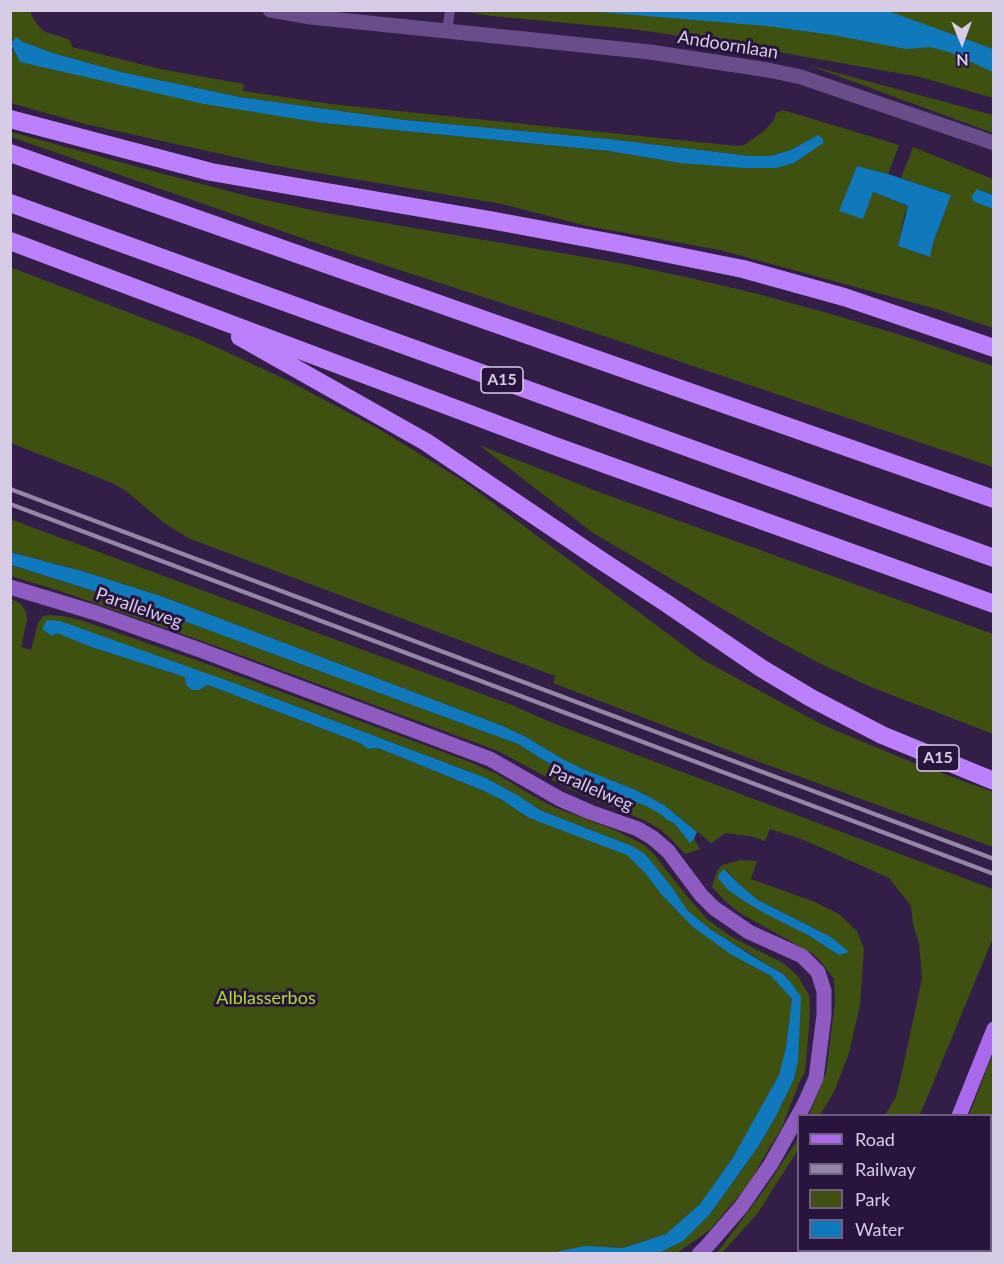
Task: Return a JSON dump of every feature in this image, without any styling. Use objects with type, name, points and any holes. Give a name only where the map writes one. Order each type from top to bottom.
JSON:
[{"type":"highway","points":[[10,119],[211,172],[502,222],[743,269],[844,297],[993,348]]},
{"type":"highway","points":[[10,153],[993,499]]},
{"type":"highway","name":"A15","points":[[10,202],[993,558]]},
{"type":"highway","name":"A15","points":[[10,241],[552,445],[993,603]]},
{"type":"highway","name":"A15","points":[[188,308],[426,442],[761,668],[811,698],[882,735],[993,782]]},
{"type":"main road","points":[[960,1114],[993,1029]]},
{"type":"street","name":"Andoornlaan","points":[[270,10],[311,17],[650,52],[768,70],[801,77],[993,143]]},
{"type":"street","name":"Parallelweg","points":[[10,587],[96,613],[200,650],[490,759],[560,799],[638,829],[653,838],[668,851],[701,895],[714,908],[749,932],[802,956],[818,972],[824,991],[824,1015],[816,1078],[799,1114]]},
{"type":"street","name":"Parallelweg","points":[[699,1254],[741,1207],[771,1164],[797,1118]]},
{"type":"lane","points":[[447,32],[450,10]]},
{"type":"green space","points":[[11,11],[30,11],[43,31],[70,40],[72,47],[160,69],[244,84],[243,91],[331,104],[737,146],[744,145],[764,131],[774,120],[776,113],[783,110],[899,145],[888,174],[857,166],[840,211],[873,192],[909,207],[905,213],[898,246],[929,257],[951,195],[901,178],[913,147],[993,179],[993,195],[981,190],[974,201],[993,209],[993,328],[940,310],[720,250],[587,226],[502,204],[271,165],[85,124],[11,103],[10,45],[20,62],[323,123],[609,151],[680,163],[794,163],[822,143],[818,135],[791,150],[770,156],[750,156],[609,139],[405,120],[240,97],[121,72],[53,53],[16,38],[11,43]]},
{"type":"green space","points":[[465,11],[993,11],[993,98],[920,77],[716,41],[631,29],[492,16]]},
{"type":"green space","points":[[808,65],[993,115],[993,133]]},
{"type":"green space","points":[[11,132],[251,197],[326,213],[625,264],[758,294],[910,338],[993,366],[993,467],[604,336],[319,244],[11,137]]},
{"type":"green space","points":[[10,267],[203,341],[287,380],[379,429],[465,482],[703,660],[823,725],[909,761],[993,792],[993,847],[754,760],[553,683],[555,676],[188,538],[164,523],[126,491],[112,483],[11,443]]},
{"type":"green space","points":[[479,445],[599,492],[993,634],[993,734],[871,687],[774,639],[593,533]]},
{"type":"green space","points":[[10,519],[512,705],[555,724],[993,889],[993,938],[920,1114],[886,1114],[896,1097],[922,978],[919,943],[913,924],[911,906],[889,878],[804,840],[770,829],[765,841],[726,833],[711,843],[664,805],[636,790],[583,769],[503,726],[161,596],[11,552]]},
{"type":"green space","points":[[10,565],[151,609],[518,744],[578,779],[648,807],[662,815],[674,823],[690,842],[694,839],[700,849],[685,854],[661,830],[646,821],[567,788],[498,751],[213,645],[11,576]]},
{"type":"green space","name":"Alblasserbos","points":[[11,599],[21,604],[26,612],[27,620],[21,647],[31,650],[38,623],[43,616],[62,616],[80,620],[196,660],[470,762],[495,773],[554,807],[615,830],[644,845],[653,853],[708,920],[732,937],[783,963],[797,975],[809,995],[805,1072],[782,1127],[747,1186],[710,1230],[677,1253],[659,1253],[683,1241],[710,1214],[758,1147],[794,1079],[798,1061],[792,984],[783,974],[710,929],[688,911],[671,886],[632,846],[540,810],[486,778],[245,687],[57,632],[91,647],[185,677],[199,690],[208,685],[360,743],[368,749],[378,748],[484,791],[529,818],[625,850],[674,892],[671,905],[730,954],[771,976],[792,999],[786,1047],[779,1075],[732,1159],[700,1204],[666,1234],[623,1248],[601,1247],[599,1254],[11,1254]]},
{"type":"green space","points":[[741,860],[757,861],[751,879],[815,902],[839,914],[857,931],[864,949],[860,1005],[849,1053],[834,1092],[821,1114],[809,1114],[826,1073],[835,1001],[834,979],[813,954],[740,913],[724,900],[712,887],[717,871],[722,865]],"holes":[[[725,869],[758,900],[831,937],[821,943],[719,874]]]},
{"type":"green space","points":[[993,1053],[994,1161],[992,1164],[992,1114],[969,1114]]},
{"type":"green space","points":[[797,1140],[797,1152],[757,1214],[722,1253],[715,1253],[720,1249]]},
{"type":"water","points":[[587,11],[888,11],[993,49],[993,72],[949,52],[930,47],[906,49],[833,35],[767,26]]},
{"type":"water","points":[[16,37],[23,42],[53,53],[121,72],[240,97],[405,120],[609,139],[750,156],[770,156],[791,150],[818,135],[823,139],[823,143],[794,163],[776,168],[744,168],[680,163],[609,151],[323,123],[204,104],[20,62],[11,45]]},
{"type":"water","points":[[857,166],[951,195],[930,257],[898,246],[908,206],[873,192],[863,219],[839,211]]},
{"type":"water","points":[[977,189],[993,195],[993,209],[973,201],[972,196]]},
{"type":"water","points":[[10,552],[82,571],[161,596],[503,726],[583,769],[636,790],[664,805],[697,832],[690,843],[674,823],[662,815],[648,807],[578,779],[518,744],[151,609],[11,565]]},
{"type":"water","points":[[47,620],[60,621],[245,687],[486,778],[540,810],[632,846],[645,854],[688,911],[710,929],[783,974],[801,997],[798,1061],[794,1079],[758,1147],[710,1214],[683,1241],[659,1253],[551,1253],[585,1246],[623,1248],[666,1234],[700,1204],[732,1159],[779,1075],[786,1047],[792,999],[771,976],[730,954],[692,926],[627,855],[529,818],[484,791],[378,748],[368,749],[360,743],[208,685],[199,690],[192,690],[186,685],[185,677],[91,647],[57,633],[52,636],[42,629]]},
{"type":"water","points":[[724,869],[758,900],[831,937],[849,952],[839,955],[808,935],[744,901],[728,890],[718,878]]},
{"type":"railway","points":[[10,489],[994,859]]},
{"type":"railway","points":[[10,504],[994,874]]}]
